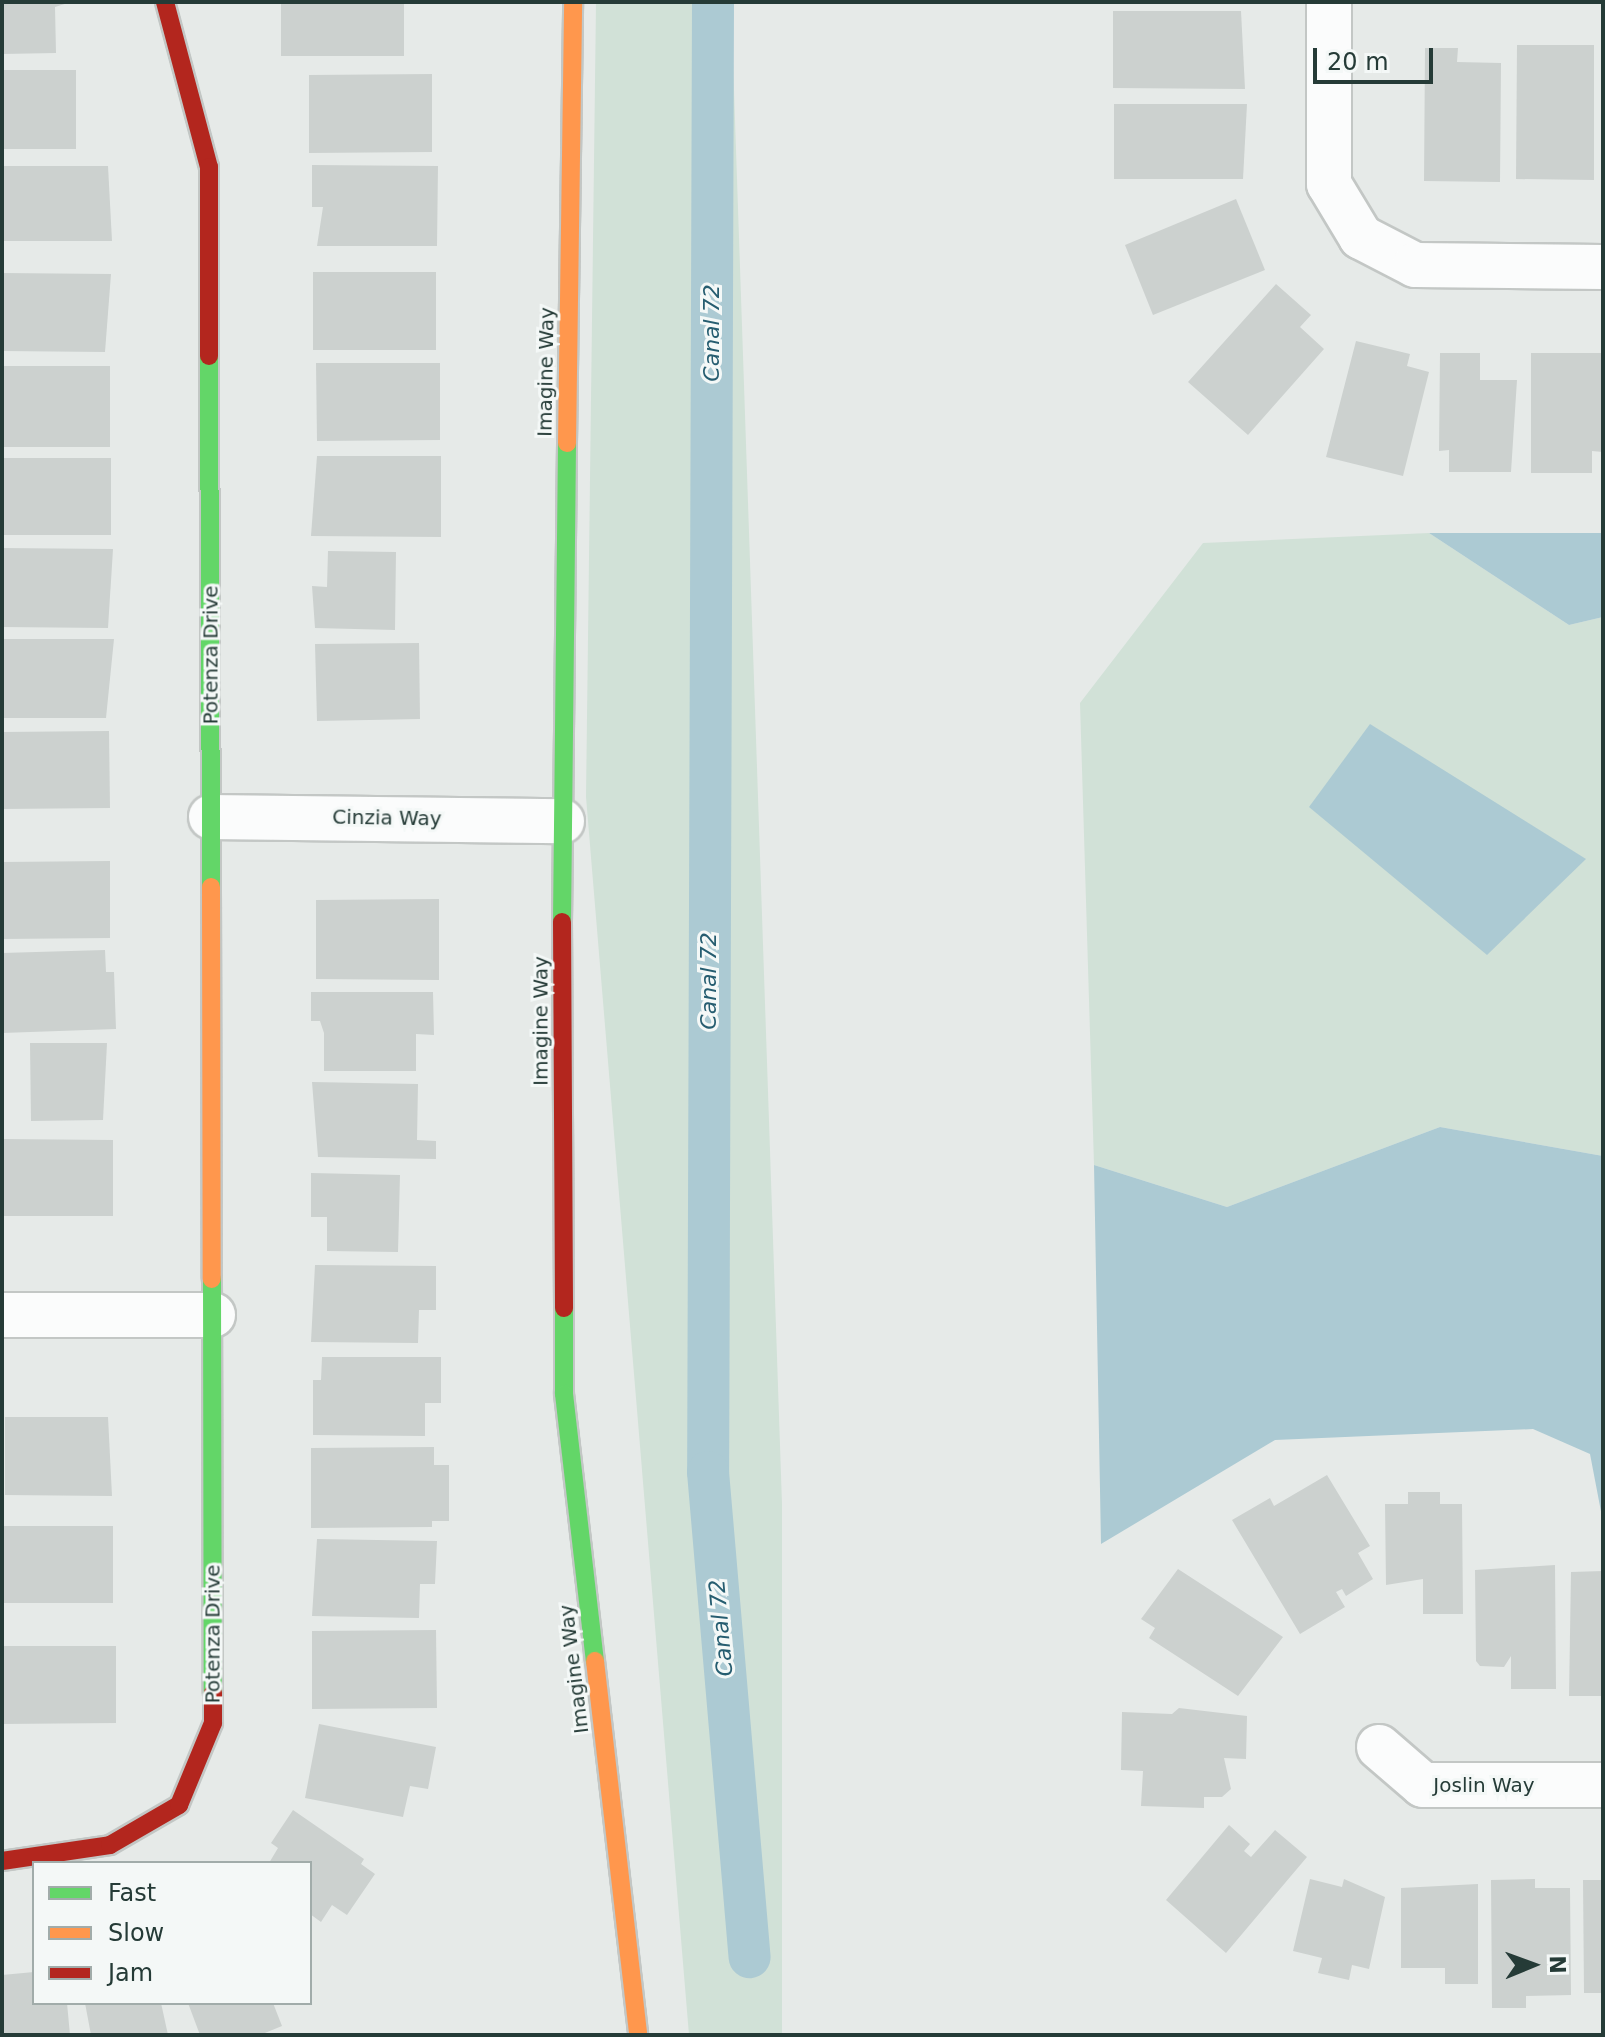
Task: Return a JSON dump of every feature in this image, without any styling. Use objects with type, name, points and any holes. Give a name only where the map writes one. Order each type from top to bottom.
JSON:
[{"type":"street","name":"Potenza Drive","points":[[2,1861],[110,1845],[179,1805],[213,1723],[209,167],[165,2]]},
{"type":"street","name":"Imagine Way","points":[[573,2],[562,821],[564,1394],[638,2035]]},
{"type":"street","points":[[1329,2],[1329,184],[1361,237],[1415,265],[1603,267]]},
{"type":"street","name":"Cinzia Way","points":[[211,817],[562,821]]},
{"type":"street","points":[[2,1315],[213,1315]]},
{"type":"street","name":"Joslin Way","points":[[1379,1747],[1423,1785],[1603,1785]]},
{"type":"shaded area","points":[[596,2],[731,2],[782,1504],[782,2035],[689,2035],[586,797]]},
{"type":"shaded area","points":[[1429,533],[1569,625],[1603,617],[1603,1156],[1440,1127],[1227,1207],[1094,1165],[1080,703],[1203,543]]},
{"type":"water","points":[[1429,533],[1603,533],[1603,617],[1569,625]]},
{"type":"water","points":[[1370,724],[1586,859],[1487,955],[1309,807]]},
{"type":"water","points":[[1440,1127],[1603,1156],[1603,1522],[1590,1454],[1533,1429],[1275,1440],[1101,1544],[1094,1165],[1227,1207]]},
{"type":"building","points":[[2,2],[71,2],[55,7],[56,53],[2,54]]},
{"type":"building","points":[[281,2],[404,2],[404,56],[281,56]]},
{"type":"building","points":[[1113,11],[1241,11],[1245,89],[1113,88]]},
{"type":"building","points":[[1517,45],[1594,45],[1594,180],[1516,179]]},
{"type":"building","points":[[1425,48],[1458,48],[1457,62],[1501,63],[1500,182],[1424,181]]},
{"type":"building","points":[[2,70],[76,70],[76,149],[2,149]]},
{"type":"building","points":[[432,74],[432,152],[309,153],[309,75]]},
{"type":"building","points":[[1114,104],[1247,104],[1243,179],[1114,179]]},
{"type":"building","points":[[312,165],[438,166],[437,246],[317,246],[323,207],[312,207]]},
{"type":"building","points":[[2,166],[108,166],[112,241],[2,241]]},
{"type":"building","points":[[1236,199],[1265,270],[1153,315],[1125,245]]},
{"type":"building","points":[[313,272],[436,272],[436,350],[313,350]]},
{"type":"building","points":[[2,273],[111,274],[105,352],[2,351]]},
{"type":"building","points":[[1276,284],[1311,315],[1300,327],[1324,349],[1248,435],[1188,382]]},
{"type":"building","points":[[1356,341],[1410,354],[1407,366],[1429,372],[1403,476],[1326,457]]},
{"type":"building","points":[[1440,353],[1480,353],[1480,380],[1517,380],[1511,472],[1449,472],[1449,450],[1439,451]]},
{"type":"building","points":[[1531,353],[1603,353],[1603,452],[1592,451],[1592,473],[1531,473]]},
{"type":"building","points":[[316,363],[440,363],[440,440],[317,441]]},
{"type":"building","points":[[2,366],[110,366],[110,447],[2,447]]},
{"type":"building","points":[[317,456],[441,456],[441,537],[311,536]]},
{"type":"building","points":[[2,458],[111,458],[111,535],[2,535]]},
{"type":"building","points":[[2,548],[113,549],[108,628],[2,627]]},
{"type":"building","points":[[328,551],[396,552],[395,630],[315,628],[312,586],[327,587]]},
{"type":"building","points":[[3,639],[114,639],[106,718],[3,718]]},
{"type":"building","points":[[419,643],[420,719],[317,721],[315,644]]},
{"type":"building","points":[[109,731],[110,808],[2,809],[2,732]]},
{"type":"building","points":[[110,861],[110,938],[2,939],[2,862]]},
{"type":"building","points":[[439,899],[439,980],[316,979],[316,900]]},
{"type":"building","points":[[105,950],[106,972],[114,972],[116,1029],[2,1033],[2,953]]},
{"type":"building","points":[[311,992],[433,992],[434,1035],[416,1034],[416,1071],[324,1071],[324,1033],[320,1021],[311,1021]]},
{"type":"building","points":[[30,1043],[107,1043],[103,1120],[31,1121]]},
{"type":"building","points":[[312,1082],[418,1084],[417,1140],[436,1141],[436,1159],[318,1157]]},
{"type":"building","points":[[2,1139],[113,1140],[113,1216],[2,1216]]},
{"type":"building","points":[[311,1173],[400,1175],[398,1252],[327,1251],[327,1217],[311,1217]]},
{"type":"building","points":[[315,1265],[436,1266],[436,1310],[419,1310],[418,1343],[311,1342]]},
{"type":"building","points":[[322,1357],[441,1357],[441,1403],[425,1403],[425,1436],[313,1435],[313,1380],[321,1380]]},
{"type":"building","points":[[5,1417],[108,1417],[112,1496],[5,1495]]},
{"type":"building","points":[[434,1447],[434,1465],[449,1465],[449,1521],[432,1521],[432,1527],[311,1528],[311,1448]]},
{"type":"building","points":[[1327,1475],[1370,1546],[1358,1553],[1373,1579],[1346,1596],[1342,1589],[1336,1592],[1345,1607],[1300,1634],[1232,1520],[1270,1498],[1274,1506]]},
{"type":"building","points":[[1408,1492],[1440,1492],[1440,1504],[1462,1504],[1463,1614],[1423,1614],[1423,1579],[1386,1585],[1385,1504],[1408,1504]]},
{"type":"building","points":[[2,1526],[113,1526],[113,1603],[2,1603]]},
{"type":"building","points":[[317,1539],[437,1541],[435,1584],[420,1584],[419,1618],[312,1616]]},
{"type":"building","points":[[1555,1565],[1556,1689],[1511,1689],[1511,1656],[1504,1667],[1480,1666],[1476,1661],[1475,1570]]},
{"type":"building","points":[[1178,1569],[1283,1637],[1238,1696],[1149,1638],[1155,1628],[1141,1619]]},
{"type":"building","points":[[1603,1571],[1603,1696],[1569,1696],[1571,1572]]},
{"type":"building","points":[[436,1630],[437,1708],[312,1709],[312,1631]]},
{"type":"building","points":[[2,1646],[116,1646],[116,1723],[2,1724]]},
{"type":"building","points":[[1179,1708],[1247,1716],[1246,1759],[1224,1758],[1231,1789],[1222,1797],[1204,1797],[1204,1808],[1141,1806],[1143,1771],[1121,1770],[1122,1712],[1172,1714]]},
{"type":"building","points":[[319,1724],[436,1747],[428,1789],[410,1786],[403,1817],[305,1798]]},
{"type":"building","points":[[293,1810],[364,1859],[361,1864],[375,1874],[347,1915],[332,1905],[321,1922],[312,1915],[312,1861],[270,1861],[278,1848],[271,1843]]},
{"type":"building","points":[[1229,1825],[1250,1844],[1244,1851],[1251,1857],[1275,1830],[1307,1857],[1226,1953],[1166,1900]]},
{"type":"building","points":[[1310,1879],[1342,1887],[1344,1879],[1385,1897],[1369,1969],[1352,1965],[1349,1980],[1318,1973],[1322,1958],[1293,1951]]},
{"type":"building","points":[[1535,1879],[1535,1888],[1570,1888],[1571,1995],[1526,1996],[1526,2008],[1492,2008],[1491,1880]]},
{"type":"building","points":[[1583,1880],[1603,1880],[1603,1993],[1584,1993]]},
{"type":"building","points":[[1478,1884],[1478,1984],[1445,1984],[1445,1968],[1401,1968],[1401,1888]]},
{"type":"building","points":[[32,1972],[32,2005],[67,2005],[70,2035],[2,2035],[2,1975]]},
{"type":"building","points":[[85,2005],[161,2005],[168,2035],[91,2035]]},
{"type":"building","points":[[189,2005],[274,2005],[282,2026],[260,2035],[200,2035]]},
{"type":"waterway","name":"Canal 72","points":[[713,2],[708,1472],[750,1957]]},
{"type":"traffic: fast","points":[[209,356],[211,887]]},
{"type":"traffic: fast","points":[[562,922],[567,443]]},
{"type":"traffic: fast","points":[[212,1279],[213,1693]]},
{"type":"traffic: fast","points":[[564,1308],[564,1394],[595,1661]]},
{"type":"traffic: slow","points":[[567,443],[573,2]]},
{"type":"traffic: slow","points":[[211,887],[212,1279]]},
{"type":"traffic: slow","points":[[595,1661],[638,2035]]},
{"type":"traffic: jam","points":[[165,2],[209,167],[209,356]]},
{"type":"traffic: jam","points":[[562,922],[564,1308]]},
{"type":"traffic: jam","points":[[2,1861],[110,1845],[179,1805],[213,1723],[213,1693]]}]
